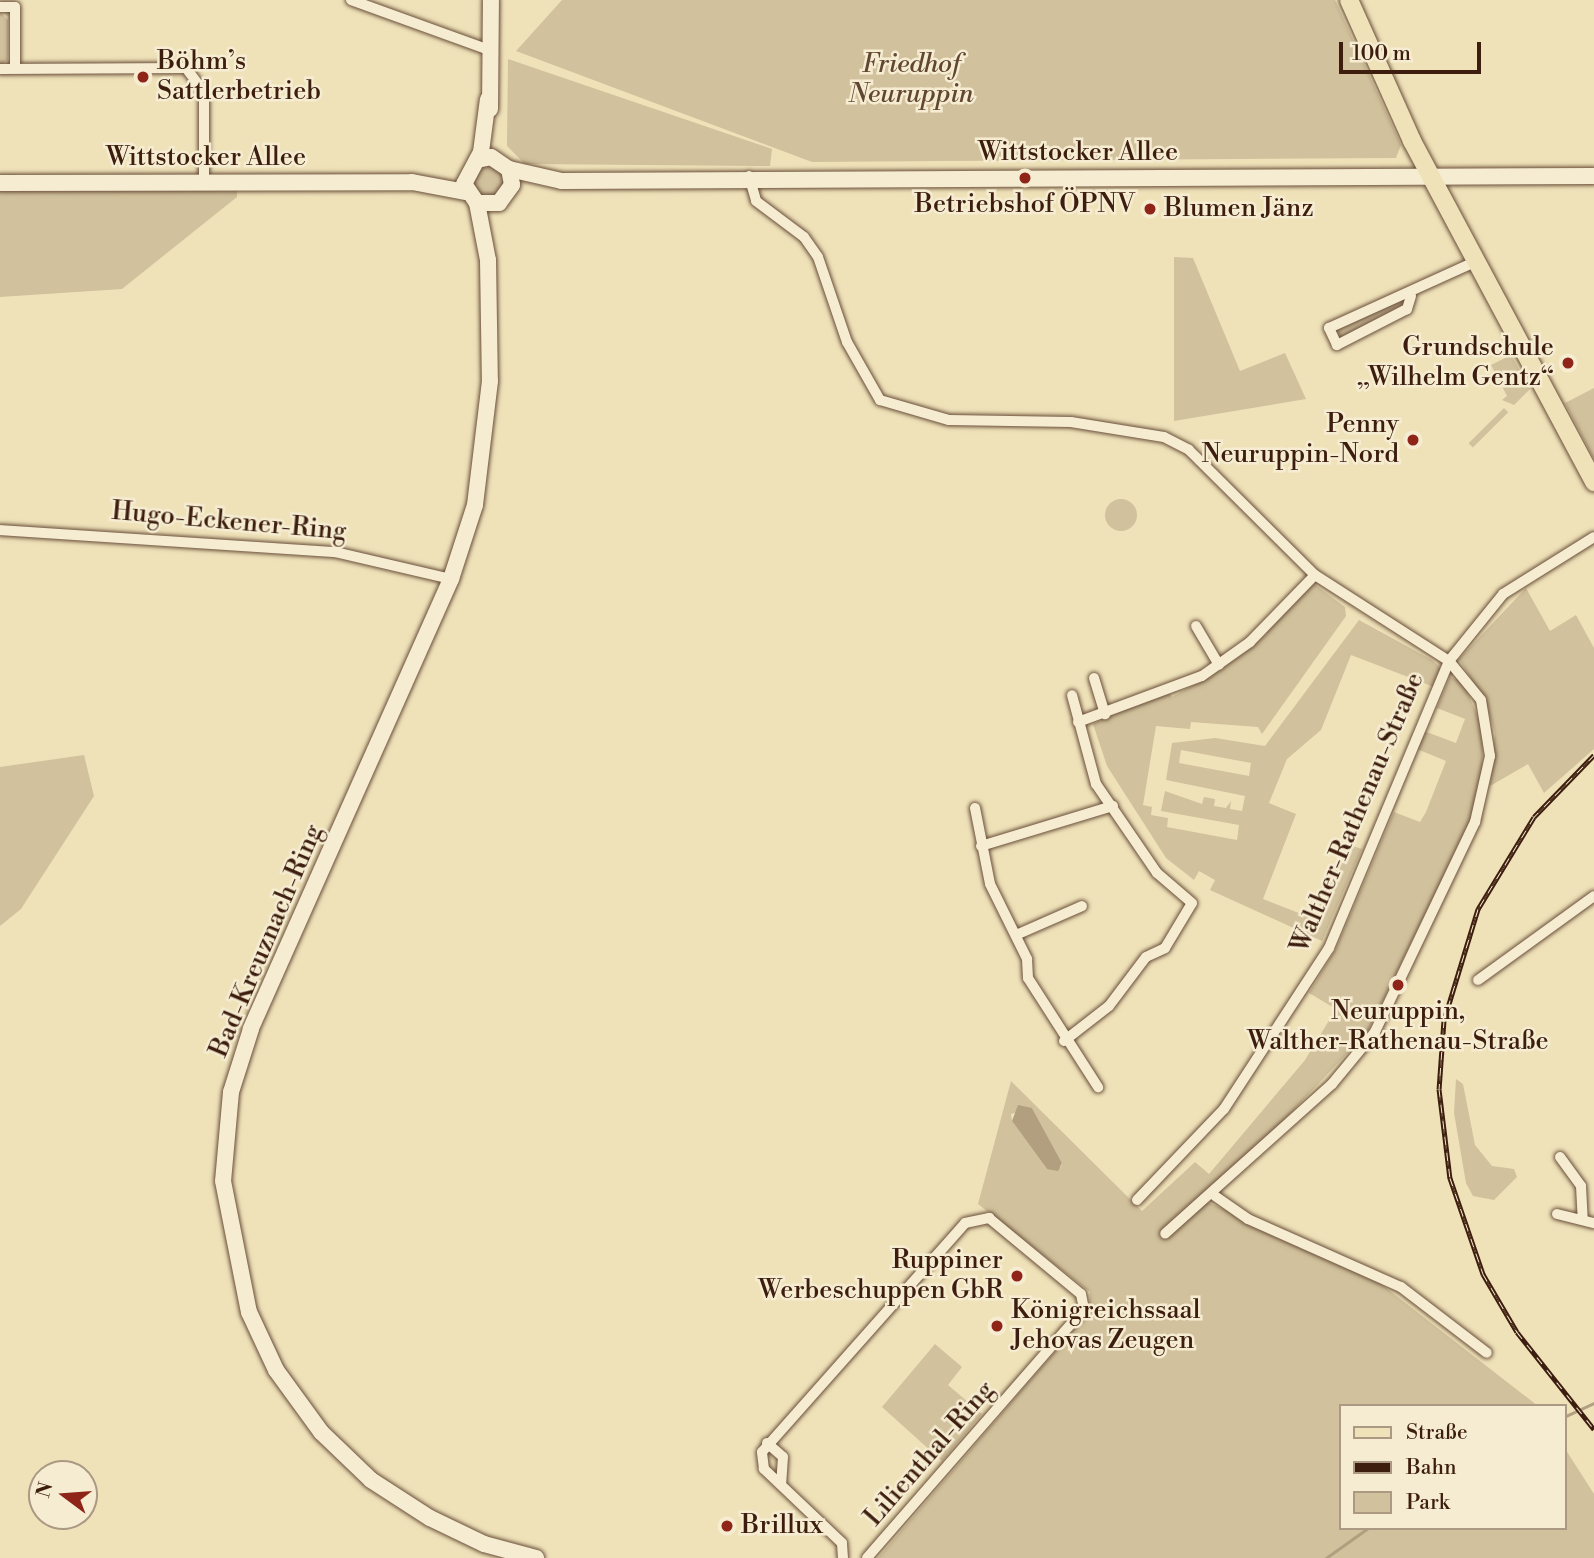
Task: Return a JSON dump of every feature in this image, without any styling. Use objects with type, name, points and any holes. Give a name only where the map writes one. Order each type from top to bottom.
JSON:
[{"type":"main road","points":[[491,0],[486,49],[488,100],[504,164],[504,198]]},
{"type":"main road","points":[[1349,0],[1431,178],[1594,482]]},
{"type":"main road","points":[[472,197],[472,164],[488,100]]},
{"type":"main road","name":"Wittstocker Allee","points":[[412,182],[472,164],[504,164],[562,181]]},
{"type":"main road","name":"Wittstocker Allee","points":[[0,183],[412,182],[472,197],[504,198],[562,181],[749,176],[1594,176]]},
{"type":"main road","name":"Bad-Kreuznach-Ring","points":[[472,197],[488,260]]},
{"type":"main road","name":"Bad-Kreuznach-Ring","points":[[504,198],[488,260],[487,447],[451,579],[251,1029],[231,1092],[223,1181],[249,1312],[276,1370],[321,1432],[371,1480],[430,1518],[484,1544],[536,1558]]},
{"type":"street","points":[[351,0],[486,49]]},
{"type":"street","points":[[0,7],[15,7],[15,67]]},
{"type":"street","points":[[0,69],[186,68],[204,92],[204,183]]},
{"type":"street","points":[[749,176],[756,201],[804,237],[818,257],[847,342],[880,400],[949,420],[1071,422],[1158,434],[1189,450],[1315,575],[1449,661],[1480,701],[1490,756],[1475,822],[1375,1032],[1332,1084],[1215,1196],[1165,1234]]},
{"type":"street","points":[[1411,296],[1399,292],[1329,328],[1337,345],[1407,309],[1411,296],[1477,261]]},
{"type":"street","name":"Hugo-Eckener-Ring","points":[[0,530],[335,552],[451,579]]},
{"type":"street","name":"Walther-Rathenau-Straße","points":[[1137,1200],[1224,1110],[1329,948],[1449,661],[1503,594],[1594,537]]},
{"type":"street","points":[[1078,722],[1105,714],[1219,665],[1315,575]]},
{"type":"street","points":[[1196,626],[1219,665]]},
{"type":"street","points":[[1094,678],[1105,714]]},
{"type":"street","points":[[1064,1041],[1110,1006],[1146,957],[1165,948],[1192,903],[1157,873],[1088,769],[1072,695]]},
{"type":"street","points":[[981,846],[1113,806]]},
{"type":"street","points":[[975,807],[990,884],[1016,935],[1028,978],[1064,1041],[1098,1087]]},
{"type":"street","points":[[1478,979],[1594,896]]},
{"type":"street","points":[[1016,935],[1082,906]]},
{"type":"street","points":[[1556,1214],[1588,1221],[1581,1186],[1560,1157]]},
{"type":"street","points":[[1215,1196],[1248,1219],[1401,1287],[1488,1353]]},
{"type":"street","name":"Lilienthal-Ring","points":[[843,1558],[842,1543],[780,1483],[760,1459],[767,1443],[978,1216],[989,1217],[1081,1294],[1084,1309],[872,1554]]},
{"type":"street","points":[[767,1443],[783,1457],[780,1483]]},
{"type":"green space","name":"Friedhof Neuruppin","points":[[562,0],[1335,0],[1401,145],[1396,158],[812,162],[516,51]]},
{"type":"green space","points":[[0,12],[8,20],[8,60],[0,65]]},
{"type":"green space","points":[[508,59],[772,149],[770,166],[525,164],[507,146]]},
{"type":"green space","points":[[488,166],[499,170],[503,181],[499,192],[488,196],[477,192],[473,181],[477,170]]},
{"type":"green space","points":[[237,187],[237,197],[122,289],[0,297],[0,188]]},
{"type":"green space","points":[[1174,257],[1193,258],[1240,371],[1285,353],[1306,399],[1174,421]]},
{"type":"green space","points":[[1404,299],[1403,305],[1341,338],[1337,330]]},
{"type":"green space","points":[[1511,355],[1530,389],[1514,405],[1502,400],[1507,396],[1491,365]]},
{"type":"green space","points":[[1594,388],[1594,459],[1565,403]]},
{"type":"green space","points":[[1504,408],[1508,412],[1473,448],[1469,443]]},
{"type":"green space","points":[[1121,499],[1132,504],[1137,515],[1132,526],[1121,531],[1110,526],[1105,515],[1110,504]]},
{"type":"green space","points":[[1314,584],[1345,607],[1346,616],[1262,734],[1258,727],[1191,722],[1190,729],[1156,726],[1143,805],[1152,807],[1151,815],[1168,818],[1167,827],[1237,840],[1239,825],[1161,811],[1165,791],[1202,804],[1204,797],[1215,799],[1214,806],[1226,808],[1231,801],[1230,809],[1242,811],[1245,796],[1166,780],[1172,743],[1215,738],[1265,746],[1359,620],[1432,660],[1442,669],[1434,687],[1351,655],[1321,730],[1287,759],[1269,803],[1296,814],[1263,899],[1314,919],[1344,843],[1362,849],[1322,941],[1210,890],[1215,880],[1199,871],[1194,880],[1166,858],[1107,766],[1093,724],[1168,691],[1172,697],[1221,670],[1267,634],[1263,628]],"holes":[[[1181,750],[1251,763],[1249,776],[1179,763]]]},
{"type":"green space","points":[[1526,588],[1550,631],[1576,615],[1594,648],[1594,749],[1544,793],[1528,764],[1490,786],[1495,733],[1486,703],[1459,659]]},
{"type":"green space","points":[[1450,677],[1463,682],[1483,729],[1482,777],[1471,820],[1368,1031],[1207,1202],[1363,1270],[1535,1404],[1338,1404],[1338,1530],[1566,1530],[1566,1450],[1594,1494],[1594,1558],[878,1558],[1089,1312],[1090,1292],[978,1204],[1011,1081],[1142,1211],[1195,1162],[1209,1174],[1305,1060],[1336,1009],[1309,993],[1336,949],[1394,812],[1420,822],[1426,812],[1446,761],[1417,749],[1424,731],[1456,743],[1465,719],[1437,708]],"holes":[[[1032,1108],[1062,1163],[1061,1167],[1047,1169],[1012,1121],[1011,1114]]]},
{"type":"green space","points":[[84,755],[94,796],[21,909],[0,926],[0,767]]},
{"type":"green space","points":[[1456,1079],[1463,1084],[1475,1145],[1492,1166],[1514,1169],[1517,1177],[1494,1200],[1473,1196],[1466,1183],[1454,1113]]},
{"type":"green space","points":[[935,1344],[962,1367],[948,1385],[982,1414],[942,1461],[882,1407]]},
{"type":"shaded area","points":[[1018,1105],[1032,1108],[1062,1163],[1058,1171],[1047,1169],[1012,1121]]},
{"type":"waterway","points":[[1566,1416],[1594,1403]]},
{"type":"waterway","points":[[1326,1558],[1365,1530]]},
{"type":"railway","points":[[1594,755],[1534,817],[1478,909],[1444,1020],[1439,1089],[1450,1178],[1483,1274],[1517,1332],[1594,1429]]},
{"type":"place","name":"Böhm’s Sattlerbetrieb","points":[[143,77]]},
{"type":"place","name":"Betriebshof ÖPNV","points":[[1025,178]]},
{"type":"place","name":"Blumen Jänz","points":[[1150,209]]},
{"type":"place","name":"Grundschule „Wilhelm Gentz“","points":[[1568,363]]},
{"type":"place","name":"Penny Neuruppin-Nord","points":[[1413,440]]},
{"type":"place","name":"Neuruppin, Walther-Rathenau-Straße","points":[[1398,985]]},
{"type":"place","name":"Ruppiner Werbeschuppen GbR","points":[[1017,1276]]},
{"type":"place","name":"Königreichssaal Jehovas Zeugen","points":[[997,1326]]},
{"type":"place","name":"Brillux","points":[[727,1526]]}]
